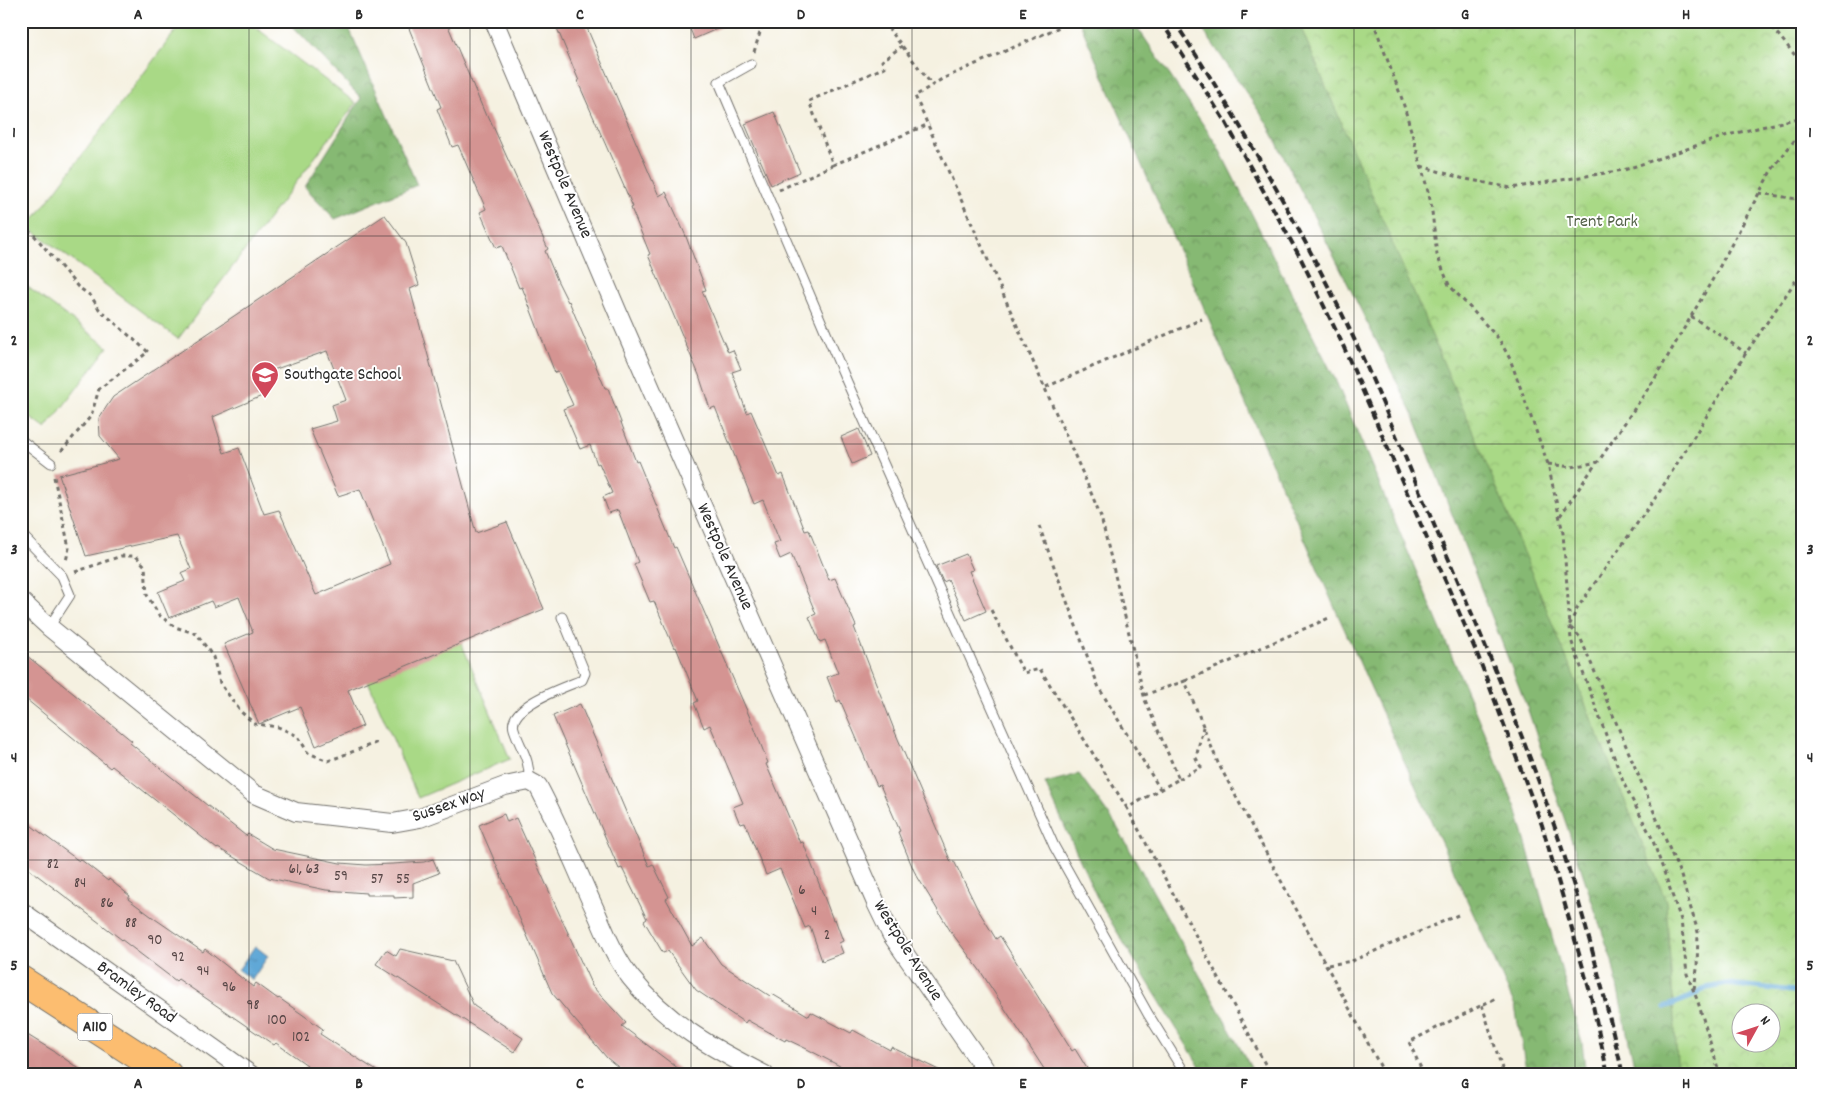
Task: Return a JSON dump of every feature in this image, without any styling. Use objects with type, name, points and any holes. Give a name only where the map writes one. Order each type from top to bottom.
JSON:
[{"type":"main road","name":"A110","points":[[21,980],[168,1075]]},
{"type":"street","name":"Westpole Avenue","points":[[494,21],[621,320],[876,903],[892,934],[989,1075]]},
{"type":"street","name":"Sussex Way","points":[[21,601],[49,627],[254,794],[296,812],[392,823],[420,818],[506,786],[529,781]]},
{"type":"street","points":[[529,781],[538,786],[543,795],[612,947],[629,976],[652,1002],[680,1027],[710,1048],[765,1075]]},
{"type":"street","name":"Bramley Road","points":[[21,911],[251,1075]]},
{"type":"lane","points":[[751,64],[719,82],[851,391],[1054,846],[1148,1014],[1186,1075]]},
{"type":"lane","points":[[21,440],[51,463]]},
{"type":"lane","points":[[21,534],[62,576],[70,596],[49,627]]},
{"type":"lane","points":[[529,781],[529,765],[513,727],[515,717],[524,708],[582,680],[585,673],[562,617]]},
{"type":"path","points":[[751,64],[762,26],[761,21]]},
{"type":"path","points":[[883,21],[932,85]]},
{"type":"path","points":[[1073,21],[932,85],[915,96],[1046,387],[1101,517],[1144,694],[1179,779]]},
{"type":"path","points":[[1373,21],[1402,99],[1421,165],[1431,203],[1437,256],[1449,285],[1499,339],[1510,359],[1548,464],[1563,533],[1570,640],[1624,784],[1652,838],[1681,920],[1687,974],[1698,1002],[1720,1075]]},
{"type":"path","points":[[1767,21],[1803,65]]},
{"type":"path","points":[[833,165],[809,101],[885,67],[882,60],[902,46]]},
{"type":"path","points":[[1421,165],[1461,178],[1511,188],[1624,170],[1728,135],[1803,118]]},
{"type":"path","points":[[767,195],[929,124]]},
{"type":"path","points":[[1560,516],[1654,380],[1771,171],[1803,129]]},
{"type":"path","points":[[1759,193],[1797,199],[1803,196]]},
{"type":"path","points":[[21,226],[34,235],[78,287],[91,296],[99,308],[148,352],[99,389],[91,416],[51,463],[69,548],[62,576]]},
{"type":"path","points":[[1570,626],[1578,607],[1658,494],[1746,352],[1803,270]]},
{"type":"path","points":[[1691,316],[1746,352]]},
{"type":"path","points":[[1046,387],[1202,319]]},
{"type":"path","points":[[1548,464],[1571,467],[1598,462]]},
{"type":"path","points":[[1038,526],[1099,688],[1160,790]]},
{"type":"path","points":[[62,576],[121,556],[136,556],[145,566],[148,595],[159,615],[175,627],[197,634],[213,657],[220,684],[241,712],[255,724],[278,727],[298,736],[308,753],[328,762],[378,742]]},
{"type":"path","points":[[991,610],[1024,673],[1040,669],[1127,808],[1271,1075]]},
{"type":"path","points":[[1144,694],[1185,681],[1329,618]]},
{"type":"path","points":[[1570,626],[1580,637],[1681,876],[1698,932],[1697,969],[1694,990]]},
{"type":"path","points":[[1185,681],[1218,763],[1328,965],[1385,1075]]},
{"type":"path","points":[[1127,808],[1201,767],[1196,758],[1203,727]]},
{"type":"path","points":[[1328,965],[1352,961],[1458,915]]},
{"type":"path","points":[[1424,1075],[1409,1042],[1496,998]]},
{"type":"path","points":[[1482,1005],[1504,1075]]},
{"type":"green space","points":[[183,21],[247,21],[356,103],[178,339],[28,227]]},
{"type":"green space","points":[[288,21],[346,21],[417,185],[335,219],[305,187],[361,98]]},
{"type":"green space","points":[[1079,21],[1133,21],[1217,145],[1335,379],[1516,808],[1582,1043],[1586,1075],[1527,1075],[1515,1006],[1333,604]]},
{"type":"green space","points":[[1197,21],[1353,21],[1803,955],[1803,1075],[1636,1075],[1612,961],[1528,710],[1414,416],[1267,123]]},
{"type":"green space","name":"Trent Park","points":[[1298,21],[1803,21],[1803,1075],[1678,1075],[1666,901],[1498,491]]},
{"type":"green space","points":[[21,282],[108,347],[46,429],[21,411]]},
{"type":"green space","points":[[461,642],[510,759],[418,798],[368,681]]},
{"type":"green space","points":[[1079,774],[1116,825],[1255,1075],[1205,1075],[1100,904],[1045,783]]},
{"type":"water","points":[[255,946],[268,956],[252,980],[238,970]]},
{"type":"building","points":[[406,21],[446,21],[486,116],[488,115],[548,249],[545,251],[558,282],[569,301],[605,388],[608,388],[636,462],[638,461],[674,548],[676,547],[754,727],[768,763],[766,764],[800,843],[803,842],[843,941],[839,943],[843,953],[822,961],[810,926],[805,928],[780,869],[766,875],[745,823],[740,824],[733,807],[743,803],[710,725],[704,728],[694,703],[698,701],[676,647],[674,648],[654,601],[650,602],[634,564],[638,562],[618,510],[609,513],[603,497],[612,493],[599,463],[597,464],[590,445],[580,449],[563,409],[573,405],[558,372],[555,373],[522,287],[519,288],[502,246],[496,248],[480,212],[486,209],[458,145],[452,147],[437,109],[441,107]]},
{"type":"building","points":[[554,21],[584,21],[659,196],[666,192],[685,234],[706,290],[702,291],[728,352],[733,350],[741,369],[732,372],[747,413],[751,411],[779,476],[783,474],[805,531],[809,530],[829,580],[835,578],[856,626],[854,627],[895,732],[951,862],[954,861],[977,908],[996,939],[1000,936],[1072,1051],[1075,1049],[1091,1075],[1048,1075],[979,969],[951,932],[914,871],[898,832],[900,831],[880,785],[877,786],[840,700],[837,702],[827,677],[838,673],[825,640],[820,642],[809,617],[816,614],[791,554],[780,559],[774,544],[780,542],[763,500],[754,504],[715,407],[710,409],[699,375],[648,255],[650,254],[631,208],[633,207],[578,82]]},
{"type":"building","points":[[687,21],[735,21],[694,39]]},
{"type":"building","points":[[774,112],[800,172],[771,185],[745,124]]},
{"type":"building","points":[[385,215],[406,243],[419,285],[410,289],[476,533],[507,522],[544,609],[348,690],[363,726],[316,746],[300,707],[259,724],[224,644],[253,632],[239,597],[214,607],[211,601],[169,618],[158,592],[185,581],[181,573],[191,569],[177,536],[86,556],[59,475],[119,459],[100,436],[99,418],[113,397]],"holes":[[[327,351],[346,400],[332,405],[337,421],[310,429],[338,496],[360,489],[390,564],[316,595],[279,510],[264,514],[239,448],[224,453],[213,417],[262,396],[256,376]]]},
{"type":"building","points":[[859,429],[870,456],[852,464],[841,437]]},
{"type":"building","points":[[966,554],[973,570],[969,571],[986,611],[966,620],[948,580],[943,582],[936,566]]},
{"type":"building","points":[[21,651],[132,741],[130,743],[246,836],[248,834],[273,849],[340,863],[366,865],[393,864],[424,862],[433,859],[439,873],[413,883],[413,897],[394,898],[394,895],[366,895],[366,893],[326,890],[269,878],[217,849],[112,766],[110,768],[21,695]]},
{"type":"building","points":[[580,704],[649,866],[653,864],[669,897],[666,899],[692,946],[703,938],[721,964],[770,996],[772,994],[809,1016],[811,1012],[851,1033],[853,1030],[890,1050],[891,1047],[949,1075],[857,1075],[786,1039],[785,1041],[747,1020],[745,1023],[696,990],[668,951],[663,953],[644,921],[647,919],[622,868],[619,869],[553,716]]},
{"type":"building","points":[[504,814],[507,822],[516,818],[592,986],[626,1023],[622,1026],[687,1075],[628,1075],[607,1058],[552,993],[479,825]]},
{"type":"building","points":[[21,818],[79,861],[80,859],[108,881],[109,879],[130,896],[128,899],[155,919],[203,952],[205,949],[253,987],[256,983],[279,998],[323,1029],[320,1034],[383,1075],[315,1075],[305,1068],[307,1065],[276,1043],[274,1045],[178,979],[176,981],[21,863]]},
{"type":"building","points":[[400,949],[453,961],[474,1006],[523,1038],[514,1052],[376,964],[386,950],[396,956]]},
{"type":"building","points":[[21,1031],[88,1075],[36,1075],[21,1065]]},
{"type":"waterway","points":[[1665,1007],[1691,997],[1702,989],[1727,984],[1803,992]]},
{"type":"railway","points":[[1161,21],[1226,123],[1301,259],[1342,343],[1478,656],[1542,825],[1590,992],[1608,1075]]},
{"type":"railway","points":[[1174,21],[1243,131],[1307,245],[1346,322],[1378,393],[1491,659],[1548,807],[1586,928],[1623,1075]]},
{"type":"place","name":"Southgate School","points":[[265,399]]}]
